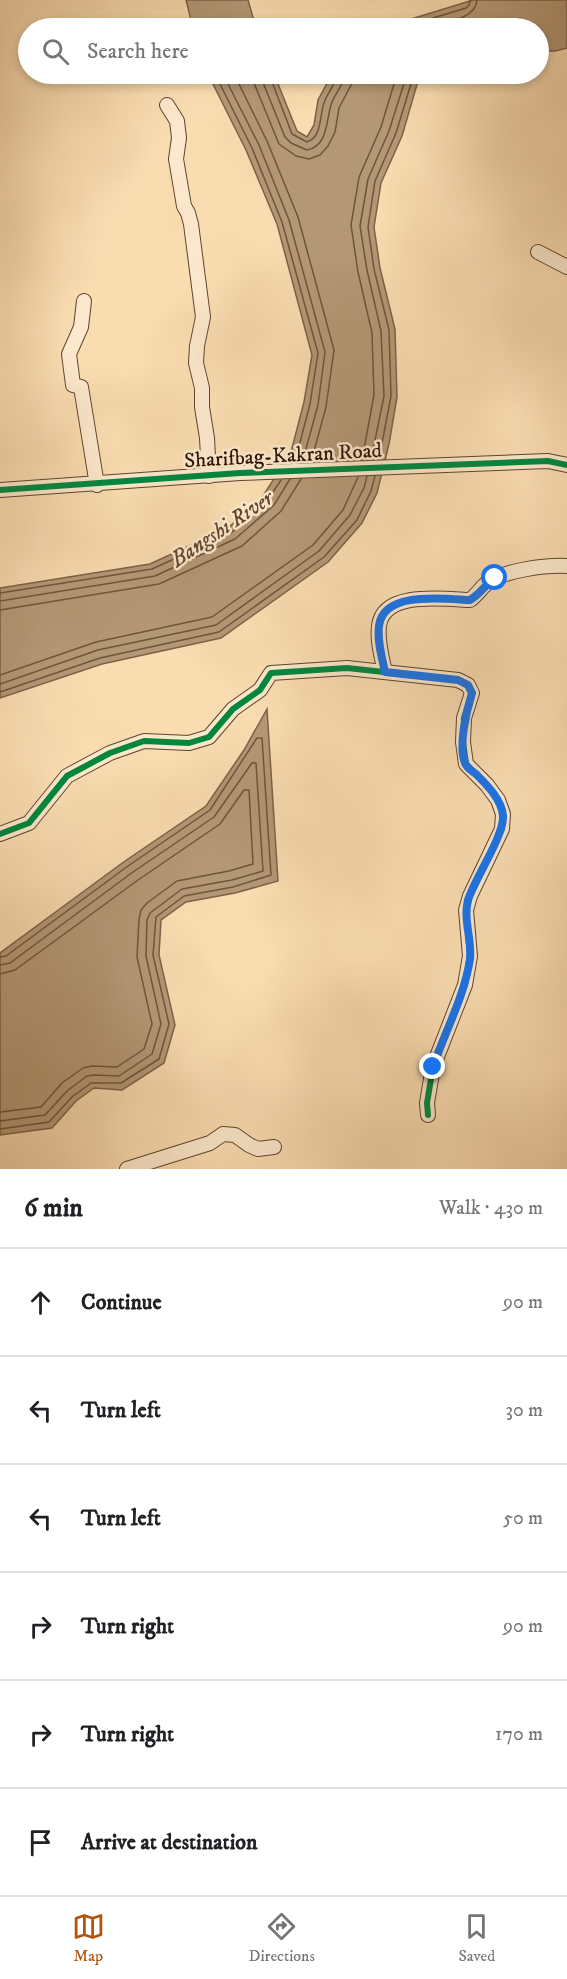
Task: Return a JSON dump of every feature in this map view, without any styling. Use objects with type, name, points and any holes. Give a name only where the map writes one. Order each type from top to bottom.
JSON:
[{"type":"street","points":[[167,105],[177,121],[176,159],[184,206],[191,224],[203,317],[196,363],[202,388],[208,476]]},
{"type":"street","points":[[538,252],[567,267]]},
{"type":"street","points":[[84,301],[81,327],[69,354],[73,384],[81,387],[97,485]]},
{"type":"street","name":"Sharifbag-Kakran Road","points":[[0,490],[97,485],[240,473],[393,466],[548,461],[567,465]]},
{"type":"street","points":[[385,672],[379,642],[379,624],[387,610],[405,600],[470,600],[495,578],[511,573],[567,566]]},
{"type":"street","points":[[0,834],[30,824],[67,776],[110,753],[144,741],[189,743],[209,737],[233,709],[260,690],[271,673],[347,668],[458,680],[468,685],[472,693],[464,718],[463,742],[466,764],[498,800],[503,814],[502,829],[470,896],[466,910],[470,956],[465,985],[433,1067],[427,1103],[428,1115]]},
{"type":"street","points":[[127,1169],[210,1143],[223,1134],[235,1135],[258,1149],[274,1147]]},
{"type":"water","points":[[186,0],[248,0],[253,18],[190,18]]},
{"type":"water","points":[[473,0],[567,0],[567,48],[549,51],[549,18],[414,18]]},
{"type":"water","points":[[213,84],[278,84],[297,131],[307,137],[314,125],[318,100],[327,84],[417,84],[402,136],[381,183],[374,227],[380,268],[395,329],[397,397],[377,493],[362,523],[328,562],[221,638],[102,664],[0,698],[0,588],[150,564],[228,528],[263,496],[291,452],[304,402],[312,355],[277,224],[246,150]]},
{"type":"water","points":[[267,709],[278,881],[235,893],[186,902],[161,920],[159,955],[175,1025],[164,1063],[122,1090],[94,1088],[76,1101],[52,1128],[0,1135],[0,953],[125,861],[206,806],[244,750]]},
{"type":"cycle path","points":[[0,490],[240,473],[548,461],[567,465]]},
{"type":"cycle path","points":[[0,834],[29,823],[67,776],[110,753],[144,741],[189,743],[209,737],[233,709],[260,690],[271,673],[347,668],[458,680],[468,685],[472,693],[464,718],[463,742],[466,764],[498,800],[503,814],[502,829],[470,896],[466,910],[470,956],[465,985],[433,1067],[427,1103],[428,1115]]},
{"type":"route","points":[[433,1067],[465,985],[470,956],[466,910],[470,896],[502,829],[503,814],[498,800],[487,785],[466,764],[463,742],[464,718],[472,693],[468,685],[458,680],[385,672],[379,642],[379,624],[387,610],[405,600],[470,600],[495,578]]},
{"type":"water label","name":"Bangshi River","points":[[222,529]]}]
